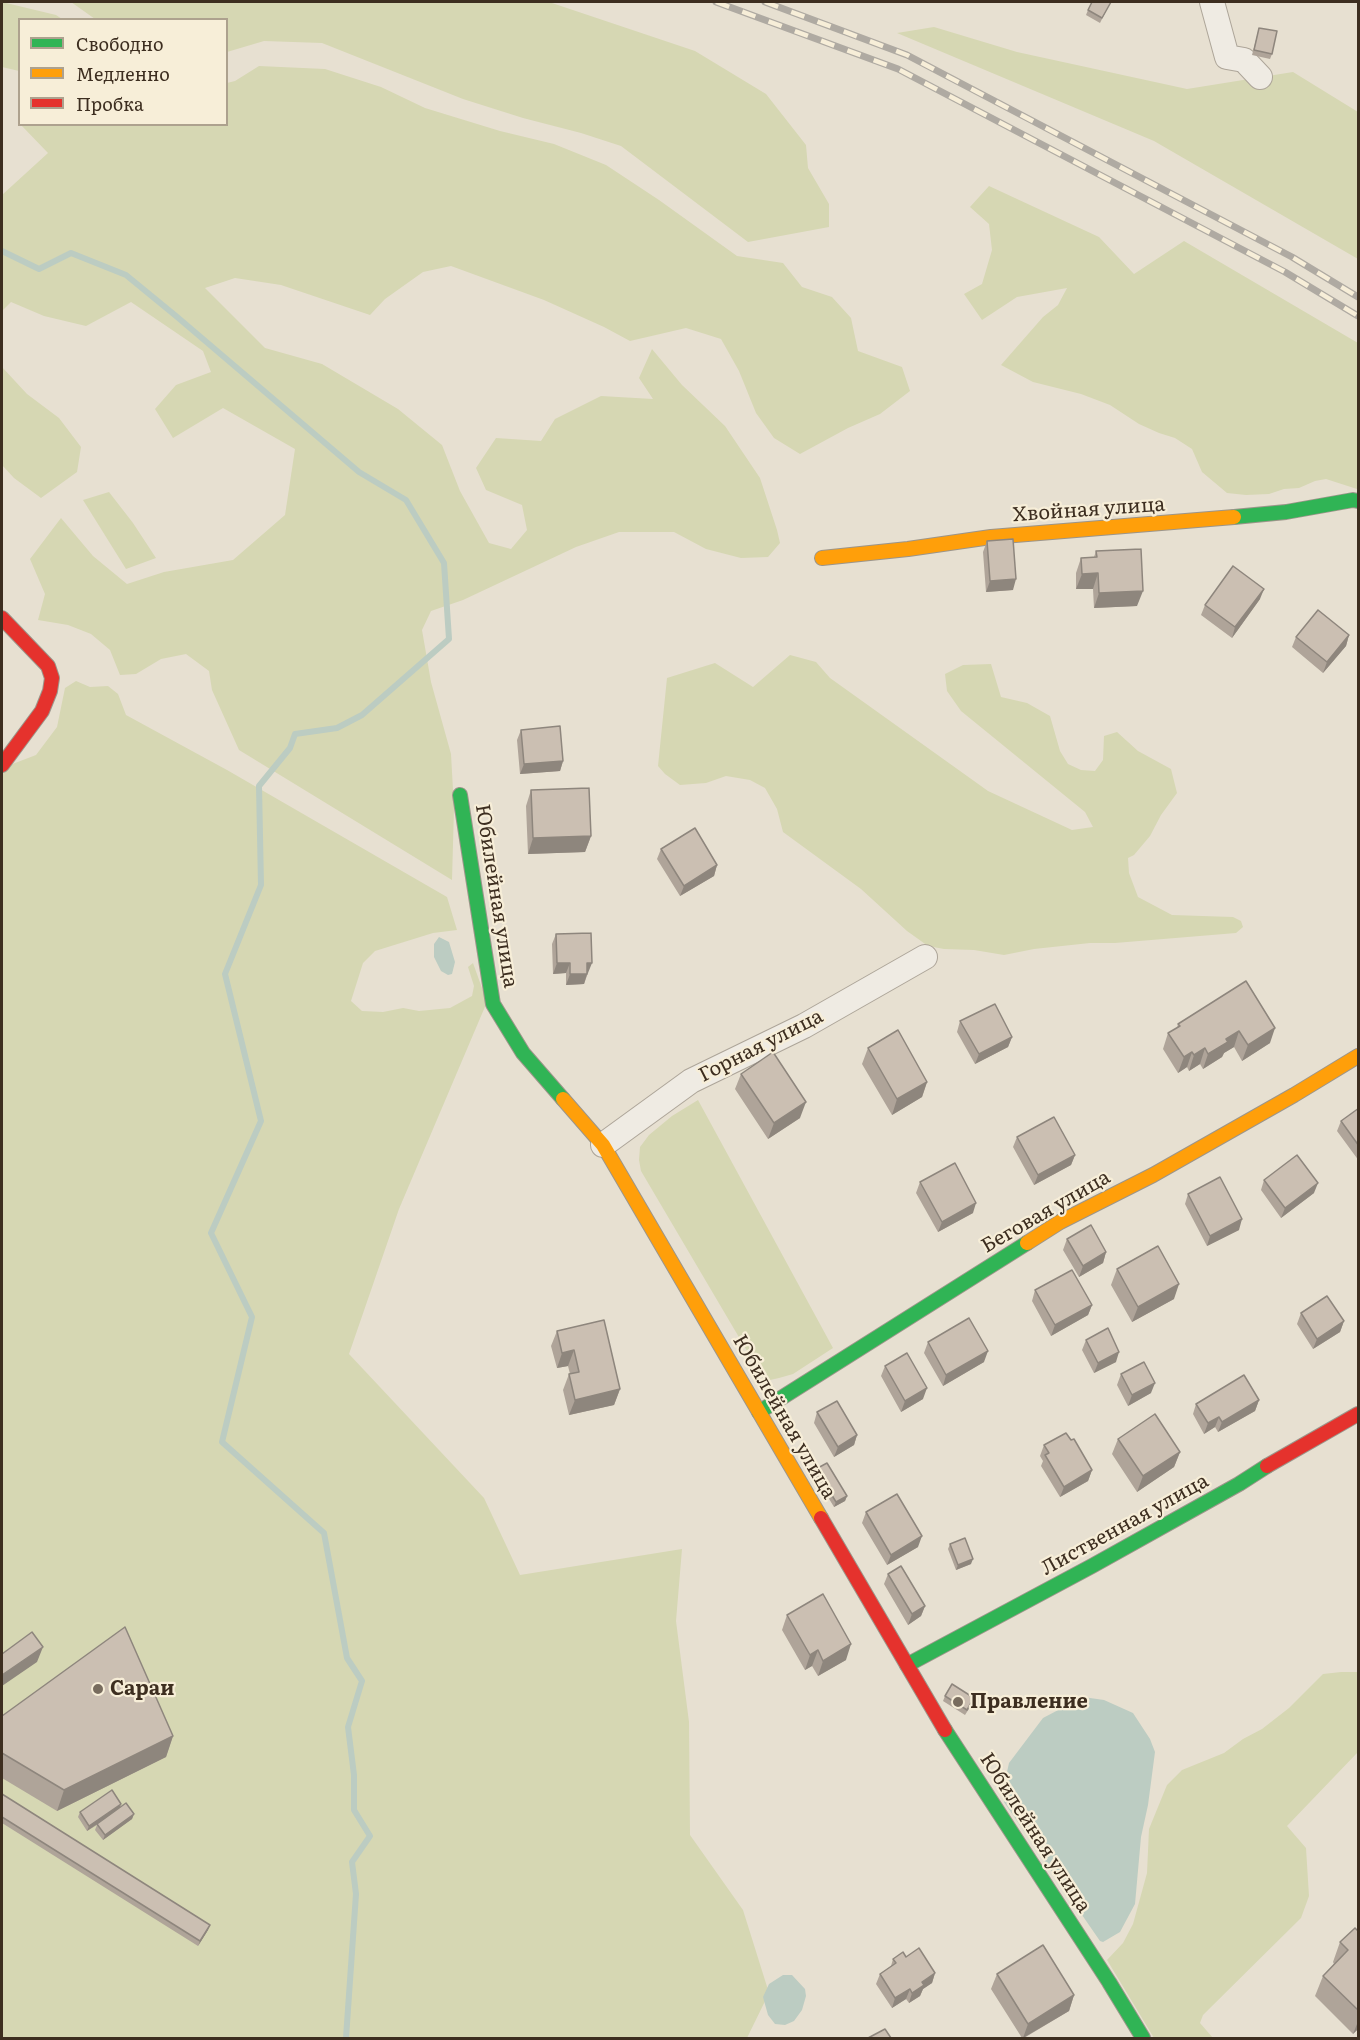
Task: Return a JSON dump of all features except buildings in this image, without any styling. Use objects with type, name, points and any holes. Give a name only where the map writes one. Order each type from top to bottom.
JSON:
[{"type":"street","points":[[1212,2],[1227,57],[1244,60],[1260,77]]},
{"type":"street","name":"Хвойная улица","points":[[822,558],[991,537],[1286,512],[1353,500],[1359,501]]},
{"type":"street","points":[[2,618],[48,666],[52,678],[50,691],[42,711],[2,765]]},
{"type":"street","name":"Юбилейная улица","points":[[460,795],[493,1004],[523,1053],[603,1145],[954,1746],[1109,1982],[1143,2038]]},
{"type":"street","name":"Горная улица","points":[[603,1145],[691,1081],[804,1026],[925,957]]},
{"type":"street","name":"Беговая улица","points":[[759,1412],[1060,1222],[1153,1175],[1359,1056]]},
{"type":"street","name":"Лиственная улица","points":[[907,1665],[1092,1566],[1359,1414]]},
{"type":"green space","points":[[2,2],[60,18],[18,18],[18,71],[2,67]]},
{"type":"green space","points":[[71,2],[549,2],[695,51],[766,94],[806,145],[808,168],[829,204],[829,227],[748,242],[621,146],[463,99],[322,43],[264,41],[228,52],[228,18],[94,18]]},
{"type":"green space","points":[[934,27],[1017,52],[1187,89],[1293,72],[1358,112],[1358,259],[1154,141],[897,33]]},
{"type":"green space","points":[[259,66],[325,69],[381,87],[425,108],[500,131],[554,144],[606,165],[737,256],[783,263],[802,287],[832,297],[851,318],[858,351],[902,367],[910,391],[880,414],[800,454],[774,438],[756,413],[739,371],[721,339],[686,328],[630,341],[544,300],[451,266],[423,272],[385,299],[370,315],[281,285],[235,278],[205,288],[265,348],[322,364],[398,409],[442,445],[460,491],[489,543],[511,549],[527,530],[522,505],[486,490],[476,468],[496,438],[541,441],[555,419],[601,396],[653,399],[639,378],[652,349],[682,385],[725,426],[760,478],[780,543],[768,557],[741,558],[706,549],[674,532],[619,532],[576,547],[463,600],[431,611],[422,630],[431,682],[451,754],[454,808],[452,880],[239,750],[212,690],[209,671],[186,654],[161,659],[136,674],[120,675],[110,650],[91,634],[68,625],[38,620],[45,594],[30,559],[61,518],[93,556],[127,584],[164,572],[233,560],[285,515],[295,449],[223,408],[173,438],[155,409],[176,385],[211,372],[203,351],[131,302],[86,326],[44,316],[11,302],[2,311],[2,195],[48,153],[22,126],[228,126],[228,83]]},
{"type":"green space","points":[[989,186],[1099,237],[1134,274],[1184,241],[1358,343],[1358,491],[1326,479],[1299,488],[1284,489],[1269,494],[1227,493],[1202,472],[1192,449],[1175,438],[1139,424],[1110,405],[1081,394],[1033,382],[1001,365],[1043,317],[1058,305],[1067,288],[1017,297],[982,320],[964,294],[982,284],[992,250],[989,224],[970,207]]},
{"type":"green space","points":[[2,367],[27,394],[59,418],[81,447],[77,472],[41,498],[14,478],[2,465]]},
{"type":"green space","points":[[109,492],[156,558],[126,569],[83,500]]},
{"type":"green space","points":[[790,655],[816,662],[830,678],[988,791],[1072,830],[1093,827],[1085,812],[961,711],[947,691],[945,674],[963,665],[991,664],[1001,697],[1027,703],[1050,716],[1060,751],[1068,764],[1081,770],[1095,771],[1103,760],[1104,736],[1117,732],[1138,751],[1171,769],[1177,793],[1161,815],[1150,836],[1134,855],[1128,858],[1129,873],[1138,897],[1172,915],[1233,917],[1241,921],[1243,927],[1236,933],[1090,943],[1004,955],[928,946],[907,931],[861,889],[783,832],[777,809],[765,788],[750,780],[726,776],[706,783],[680,785],[658,766],[667,678],[715,663],[753,687]]},
{"type":"green space","points":[[76,681],[90,687],[108,686],[118,694],[126,715],[227,770],[447,897],[457,930],[433,933],[375,951],[363,963],[351,1001],[362,1011],[383,1012],[403,1008],[419,1011],[450,1008],[472,996],[474,986],[468,967],[473,963],[487,1002],[399,1209],[349,1354],[484,1498],[520,1575],[682,1549],[676,1621],[689,1722],[690,1835],[743,1910],[769,1993],[747,2038],[2,2038],[2,768],[36,755],[57,727],[65,688]]},
{"type":"green space","points":[[698,1100],[833,1348],[793,1374],[770,1380],[763,1378],[641,1171],[640,1147],[649,1135],[672,1116]]},
{"type":"green space","points":[[1358,1672],[1358,1752],[1287,1826],[1306,1848],[1309,1896],[1301,1918],[1203,2015],[1200,2023],[1213,2038],[1154,2038],[1107,1960],[1123,1943],[1133,1924],[1147,1873],[1149,1829],[1167,1785],[1182,1770],[1224,1753],[1262,1729],[1289,1708],[1323,1674]]},
{"type":"shaded area","points":[[439,937],[449,942],[455,962],[452,974],[448,975],[441,971],[434,957],[434,944]]},
{"type":"shaded area","points":[[1083,1697],[1104,1700],[1133,1713],[1150,1739],[1155,1752],[1141,1837],[1135,1904],[1120,1932],[1103,1942],[1100,1941],[1004,1802],[1009,1763],[1043,1718]]},
{"type":"shaded area","points":[[783,1975],[792,1975],[805,1989],[806,1996],[802,2010],[794,2021],[785,2025],[775,2024],[768,2015],[763,1997],[769,1984]]},
{"type":"waterway","points":[[2,251],[39,269],[71,253],[126,275],[359,472],[406,500],[444,563],[449,639],[362,715],[337,728],[295,734],[290,748],[259,786],[261,885],[225,974],[261,1121],[211,1233],[252,1317],[222,1442],[324,1533],[347,1658],[362,1681],[348,1727],[354,1775],[354,1810],[370,1836],[352,1862],[356,1894],[346,2038]]},
{"type":"railway","points":[[716,2],[898,69],[1285,272],[1358,316]]},
{"type":"railway","points":[[765,2],[907,55],[1292,257],[1358,297]]},
{"type":"traffic: fast","points":[[1234,517],[1358,501]]},
{"type":"traffic: fast","points":[[460,795],[493,1004],[523,1053],[563,1099]]},
{"type":"traffic: fast","points":[[759,1412],[1027,1243]]},
{"type":"traffic: fast","points":[[907,1665],[1092,1566],[1267,1466]]},
{"type":"traffic: fast","points":[[945,1730],[1143,2038]]},
{"type":"traffic: slow","points":[[822,558],[991,537],[1234,517]]},
{"type":"traffic: slow","points":[[1027,1243],[1060,1222],[1153,1175],[1358,1056]]},
{"type":"traffic: slow","points":[[563,1099],[603,1145],[821,1518]]},
{"type":"traffic: jam","points":[[2,618],[48,666],[52,678],[50,691],[42,711],[2,765]]},
{"type":"traffic: jam","points":[[1267,1466],[1358,1414]]},
{"type":"traffic: jam","points":[[821,1518],[945,1730]]},
{"type":"place","name":"Сараи","points":[[98,1689]]},
{"type":"place","name":"Правление","points":[[958,1702]]}]
